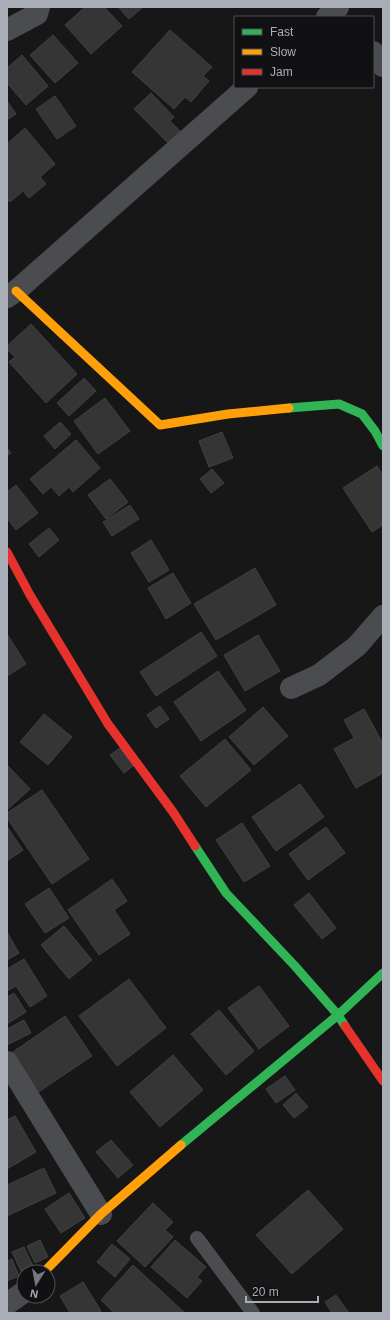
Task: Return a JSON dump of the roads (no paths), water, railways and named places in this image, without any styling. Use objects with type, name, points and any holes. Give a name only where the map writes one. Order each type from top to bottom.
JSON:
[{"type":"street","points":[[7,30],[37,14],[39,7]]},
{"type":"street","points":[[328,16],[339,7],[346,16]]},
{"type":"street","points":[[374,53],[383,66]]},
{"type":"street","points":[[246,88],[11,294],[160,425],[228,414],[339,404],[362,414],[375,431],[383,446]]},
{"type":"street","points":[[7,552],[30,595],[108,724],[173,812],[226,893],[294,965],[338,1015],[383,1081]]},
{"type":"street","points":[[291,688],[319,675],[357,646],[383,616]]},
{"type":"street","points":[[52,1264],[101,1214],[213,1118],[338,1015],[383,973]]},
{"type":"street","points":[[7,1062],[101,1214]]},
{"type":"street","points":[[7,1304],[16,1298]]},
{"type":"lane","points":[[197,1238],[253,1313]]}]
